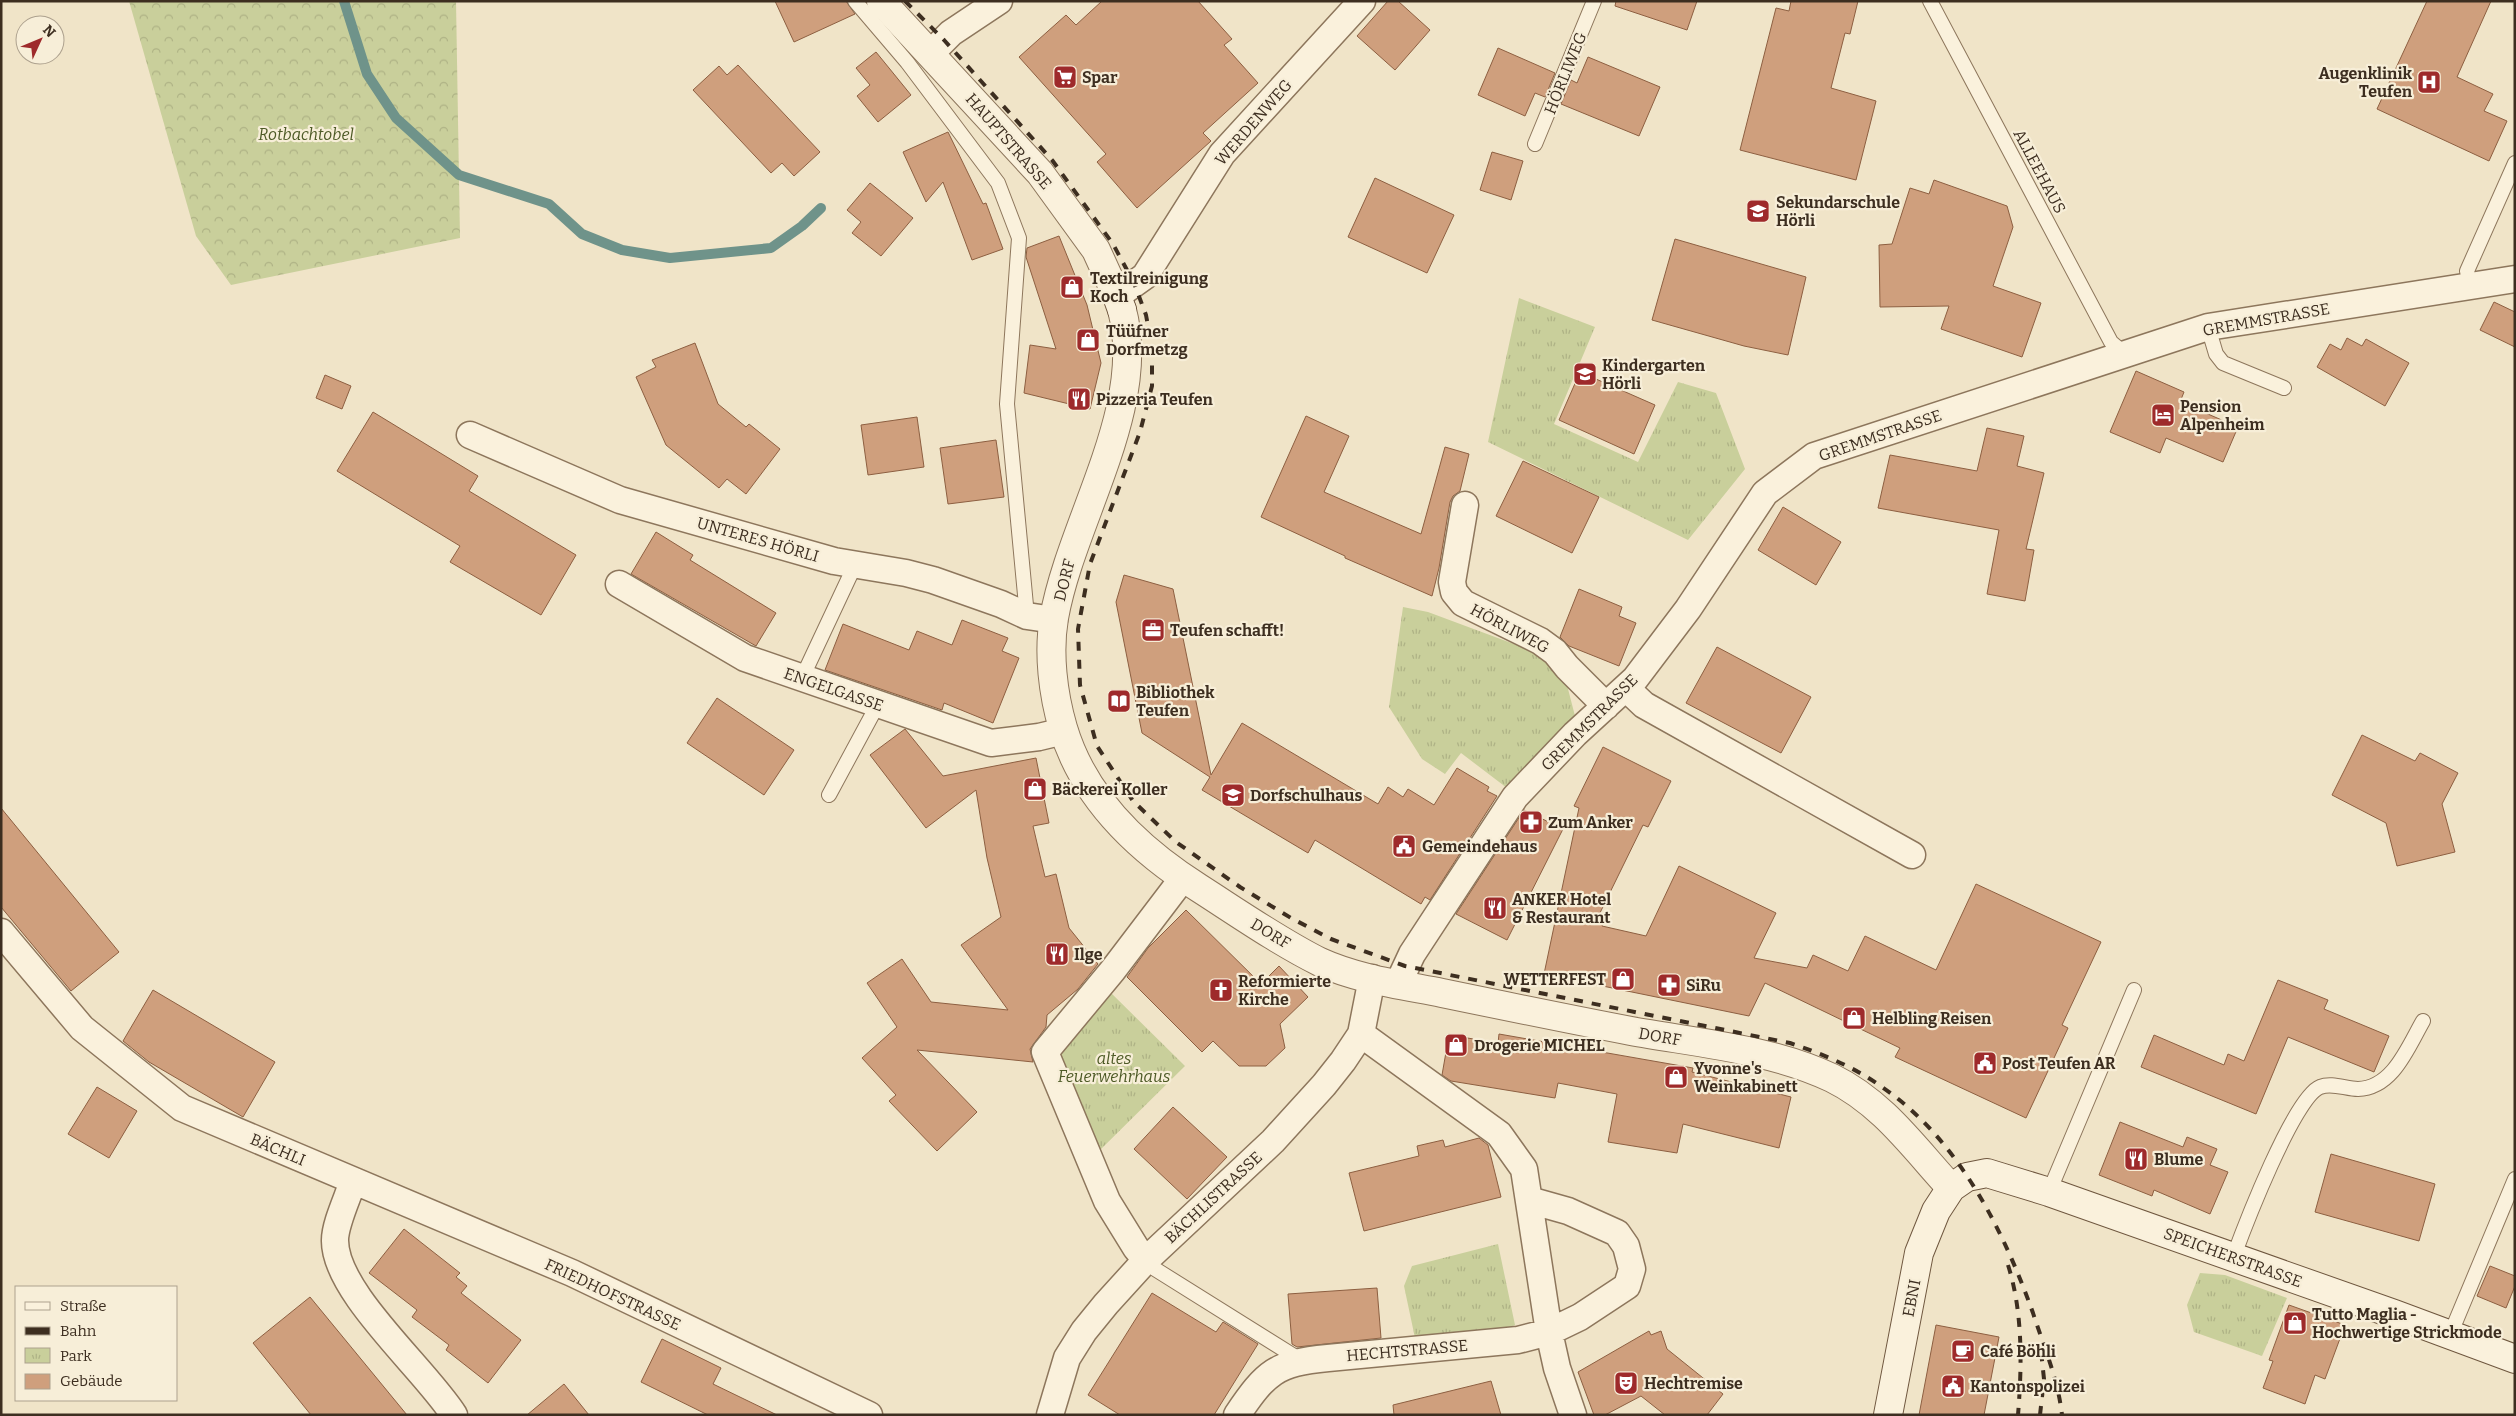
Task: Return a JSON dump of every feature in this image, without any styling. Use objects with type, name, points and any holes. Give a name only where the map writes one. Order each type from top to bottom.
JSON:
[{"type":"street","points":[[930,53],[951,33],[999,1]]},
{"type":"street","name":"WERDENWEG","points":[[1119,303],[1146,276],[1222,154],[1362,1]]},
{"type":"street","name":"HAUPTSTRASSE","points":[[893,5],[930,53],[1040,173],[1096,250],[1119,303]]},
{"type":"street","name":"GREMMSTRASSE","points":[[1398,984],[1412,954],[1515,797],[1575,734],[1626,688],[1688,609],[1765,493],[1814,456],[2208,327],[2515,279]]},
{"type":"street","name":"DORF","points":[[1119,303],[1127,350],[1124,397],[1100,476],[1069,558],[1040,618],[1064,731],[1081,771],[1101,802],[1141,847],[1183,878],[1322,963],[1398,984],[1574,1021],[1763,1055],[1806,1067],[1858,1091],[1877,1106],[1951,1188]]},
{"type":"street","name":"UNTERES HÖRLI","points":[[470,434],[620,500],[834,561],[906,573],[933,580],[1040,618]]},
{"type":"street","name":"HÖRLIWEG","points":[[1465,506],[1452,582],[1454,592],[1463,603],[1540,641],[1555,652],[1567,668],[1606,706]]},
{"type":"street","name":"ENGELGASSE","points":[[619,584],[745,658],[991,743],[1040,737],[1064,731]]},
{"type":"street","points":[[1626,688],[1644,705],[1912,855]]},
{"type":"street","points":[[1146,1260],[1136,1248],[1108,1201],[1046,1052],[1113,970],[1183,878]]},
{"type":"street","name":"BÄCHLI","points":[[1,932],[82,1028],[182,1108],[353,1181]]},
{"type":"street","name":"BÄCHLISTRASSE","points":[[1050,1415],[1068,1358],[1084,1331],[1146,1260],[1291,1122],[1324,1085],[1360,1034],[1372,978]]},
{"type":"street","points":[[1360,1034],[1499,1134],[1524,1169],[1549,1332],[1557,1368],[1574,1415]]},
{"type":"street","name":"SPEICHERSTRASSE","points":[[1951,1188],[1968,1177],[1987,1173],[2049,1192],[2450,1334],[2515,1359]]},
{"type":"street","points":[[353,1181],[335,1238],[338,1261],[361,1300],[454,1415]]},
{"type":"street","name":"FRIEDHOFSTRASSE","points":[[353,1181],[572,1273],[870,1415]]},
{"type":"street","name":"EBNI","points":[[1888,1415],[1919,1253],[1933,1217],[1951,1188]]},
{"type":"street","name":"HECHTSTRASSE","points":[[1238,1415],[1267,1377],[1282,1366],[1302,1360],[1518,1340],[1549,1332],[1580,1317],[1620,1293],[1627,1286],[1632,1269],[1626,1246],[1617,1233],[1568,1211],[1529,1200]]},
{"type":"lane","points":[[855,1],[908,62],[998,184],[1019,238],[1007,404],[1040,618]]},
{"type":"lane","name":"HÖRLIWEG","points":[[1535,144],[1594,1]]},
{"type":"lane","name":"ALLEEHAUS","points":[[1930,1],[2111,342],[2124,353]]},
{"type":"lane","points":[[2470,286],[2467,271],[2515,162]]},
{"type":"lane","points":[[2208,327],[2216,354],[2223,363],[2284,388]]},
{"type":"lane","points":[[802,678],[855,565]]},
{"type":"lane","points":[[829,795],[878,704]]},
{"type":"lane","points":[[2049,1192],[2134,990]]},
{"type":"lane","points":[[2233,1258],[2252,1206],[2281,1143],[2310,1094],[2320,1087],[2334,1086],[2359,1089],[2382,1082],[2395,1069],[2423,1021]]},
{"type":"lane","points":[[2450,1334],[2515,1178]]},
{"type":"lane","points":[[1146,1260],[1155,1270],[1302,1360]]},
{"type":"green space","name":"Rotbachtobel","points":[[129,1],[456,1],[460,238],[231,285],[196,236]]},
{"type":"green space","points":[[1519,298],[1595,327],[1554,424],[1638,462],[1678,382],[1716,393],[1745,469],[1688,540],[1488,442]]},
{"type":"green space","points":[[1403,607],[1428,612],[1546,656],[1567,685],[1575,716],[1507,788],[1461,753],[1445,774],[1422,759],[1389,707]]},
{"type":"green space","name":"altes Feuerwehrhaus","points":[[1106,988],[1185,1066],[1095,1155],[1054,1054]]},
{"type":"green space","points":[[1498,1244],[1515,1325],[1504,1329],[1415,1338],[1404,1286],[1412,1266]]},
{"type":"green space","points":[[2200,1273],[2225,1275],[2287,1298],[2262,1356],[2194,1332],[2187,1305]]},
{"type":"building","points":[[775,1],[846,1],[855,14],[794,42]]},
{"type":"building","points":[[1102,1],[1198,1],[1232,39],[1224,45],[1258,83],[1203,133],[1211,141],[1137,208],[1097,162],[1106,154],[1019,57],[1066,15],[1076,25]]},
{"type":"building","points":[[1388,1],[1398,1],[1430,30],[1395,70],[1357,36]]},
{"type":"building","points":[[1616,1],[1697,1],[1687,30],[1615,6]]},
{"type":"building","points":[[1791,1],[1858,1],[1850,34],[1845,33],[1831,88],[1876,101],[1856,180],[1740,150],[1776,8],[1789,11]]},
{"type":"building","name":"Augenklinik Teufen","points":[[2427,1],[2491,1],[2457,77],[2493,94],[2484,111],[2507,121],[2489,161],[2377,109]]},
{"type":"building","points":[[1498,48],[1555,73],[1545,97],[1535,93],[1525,116],[1478,95]]},
{"type":"building","points":[[876,52],[911,95],[878,122],[857,96],[870,85],[856,68]]},
{"type":"building","points":[[1588,57],[1660,87],[1639,136],[1561,104],[1571,80],[1577,83]]},
{"type":"building","points":[[738,65],[820,152],[794,176],[782,163],[771,173],[693,90],[719,66],[727,75]]},
{"type":"building","points":[[948,132],[983,204],[986,203],[1003,249],[972,260],[943,182],[926,202],[903,152]]},
{"type":"building","points":[[1492,152],[1523,161],[1511,200],[1480,190]]},
{"type":"building","points":[[1375,178],[1454,215],[1427,273],[1348,237]]},
{"type":"building","points":[[1934,180],[2007,206],[2013,227],[1993,286],[2041,303],[2022,357],[1941,329],[1949,306],[1880,307],[1879,245],[1892,244],[1910,188],[1929,194]]},
{"type":"building","points":[[870,183],[913,218],[881,256],[852,233],[861,222],[847,210]]},
{"type":"building","points":[[1059,236],[1087,305],[1101,363],[1090,409],[1024,393],[1030,345],[1056,349],[1026,257],[1027,248]]},
{"type":"building","points":[[1675,239],[1806,277],[1788,355],[1744,346],[1652,320]]},
{"type":"building","points":[[2494,302],[2515,312],[2515,347],[2480,330]]},
{"type":"building","points":[[2347,338],[2362,346],[2366,339],[2409,363],[2385,406],[2317,367],[2330,344],[2341,350]]},
{"type":"building","points":[[695,343],[718,404],[746,427],[749,424],[780,449],[746,494],[727,479],[719,488],[666,445],[636,377],[656,367],[652,360]]},
{"type":"building","name":"Pension Alpenheim","points":[[2136,371],[2184,392],[2180,402],[2238,427],[2223,462],[2166,438],[2160,453],[2110,432]]},
{"type":"building","points":[[1580,372],[1655,405],[1634,454],[1559,420]]},
{"type":"building","points":[[325,375],[351,386],[342,409],[316,398]]},
{"type":"building","points":[[373,412],[478,476],[469,491],[576,555],[541,615],[450,562],[460,546],[337,471]]},
{"type":"building","points":[[1306,416],[1349,436],[1324,492],[1421,534],[1445,447],[1469,454],[1460,491],[1453,496],[1450,502],[1439,568],[1432,596],[1345,558],[1345,556],[1261,517]]},
{"type":"building","points":[[917,417],[924,467],[868,475],[861,425]]},
{"type":"building","points":[[1987,428],[2024,436],[2017,466],[2044,473],[2026,549],[2034,550],[2025,601],[1987,594],[1999,530],[1878,508],[1890,455],[1977,471]]},
{"type":"building","points":[[996,440],[1004,497],[948,504],[940,448]]},
{"type":"building","points":[[1523,461],[1599,497],[1572,553],[1496,516]]},
{"type":"building","points":[[1783,507],[1841,542],[1816,585],[1758,550]]},
{"type":"building","points":[[656,532],[693,555],[690,560],[776,613],[756,646],[631,574]]},
{"type":"building","points":[[1124,575],[1173,589],[1211,775],[1242,723],[1378,804],[1388,787],[1403,797],[1408,789],[1434,805],[1457,768],[1489,787],[1487,791],[1497,796],[1430,900],[1425,897],[1421,904],[1315,840],[1308,853],[1202,790],[1210,777],[1142,733],[1116,602]]},
{"type":"building","points":[[1579,589],[1622,607],[1619,616],[1636,623],[1619,666],[1569,646],[1560,637]]},
{"type":"building","points":[[962,620],[1008,638],[1002,651],[1019,658],[993,723],[944,703],[942,710],[825,670],[843,624],[909,650],[917,631],[952,645]]},
{"type":"building","points":[[1717,647],[1811,697],[1781,753],[1686,703]]},
{"type":"building","points":[[717,698],[794,750],[764,795],[687,743]]},
{"type":"building","points":[[905,729],[943,776],[1036,758],[1049,823],[1033,826],[1045,877],[1056,874],[1069,928],[1098,964],[1078,989],[1047,1015],[1046,1027],[1030,1049],[1033,1062],[917,1050],[977,1112],[937,1151],[889,1101],[896,1095],[862,1058],[897,1027],[867,983],[902,959],[931,1002],[1008,1010],[961,945],[1001,917],[987,858],[976,790],[926,828],[870,755]]},
{"type":"building","points":[[2362,735],[2415,761],[2420,753],[2458,773],[2442,804],[2455,852],[2397,866],[2386,823],[2332,795]]},
{"type":"building","points":[[1603,747],[1671,781],[1648,827],[1643,825],[1596,921],[1603,922],[1602,926],[1646,936],[1679,866],[1776,913],[1754,958],[1807,968],[1813,955],[1848,971],[1865,936],[1936,970],[1976,884],[2101,942],[2062,1025],[2068,1028],[2026,1118],[1895,1057],[1900,1048],[1765,983],[1749,1016],[1544,974],[1579,808],[1574,806]]},
{"type":"building","points":[[1,808],[119,952],[71,991],[1,907]]},
{"type":"building","points":[[1524,810],[1563,829],[1507,940],[1456,914]]},
{"type":"building","name":"Reformierte Kirche","points":[[1186,910],[1261,984],[1279,966],[1308,997],[1280,1024],[1285,1048],[1266,1066],[1239,1066],[1213,1041],[1202,1052],[1127,977],[1148,948]]},
{"type":"building","points":[[2278,980],[2328,1000],[2324,1009],[2389,1036],[2374,1072],[2288,1037],[2256,1114],[2141,1067],[2154,1035],[2224,1065],[2228,1054],[2244,1061]]},
{"type":"building","points":[[153,990],[275,1062],[243,1117],[149,1062],[123,1041]]},
{"type":"building","points":[[1499,1034],[1693,1068],[1692,1072],[1791,1097],[1779,1148],[1683,1124],[1677,1153],[1608,1142],[1617,1094],[1558,1083],[1555,1098],[1451,1081],[1442,1075],[1449,1035],[1498,1043]]},
{"type":"building","points":[[97,1087],[137,1111],[109,1158],[68,1134]]},
{"type":"building","points":[[1173,1107],[1227,1157],[1187,1199],[1134,1149]]},
{"type":"building","points":[[2120,1122],[2183,1147],[2187,1137],[2217,1149],[2210,1165],[2228,1172],[2210,1214],[2154,1190],[2152,1196],[2099,1175]]},
{"type":"building","points":[[1479,1138],[1488,1145],[1501,1197],[1364,1231],[1349,1173],[1419,1156],[1417,1146],[1443,1140],[1445,1147]]},
{"type":"building","points":[[2331,1154],[2435,1184],[2419,1241],[2315,1212]]},
{"type":"building","points":[[404,1229],[460,1273],[456,1277],[467,1286],[461,1293],[521,1340],[488,1383],[446,1350],[449,1345],[412,1317],[417,1310],[369,1273]]},
{"type":"building","points":[[2490,1266],[2515,1276],[2515,1286],[2506,1308],[2477,1296]]},
{"type":"building","points":[[1377,1288],[1381,1338],[1297,1347],[1292,1344],[1288,1294]]},
{"type":"building","points":[[1152,1293],[1216,1332],[1223,1322],[1258,1344],[1214,1415],[1120,1415],[1088,1395]]},
{"type":"building","points":[[310,1297],[407,1415],[311,1415],[253,1343]]},
{"type":"building","points":[[2289,1305],[2345,1325],[2325,1379],[2315,1375],[2305,1404],[2263,1388],[2273,1361],[2269,1360]]},
{"type":"building","points":[[1936,1325],[1999,1337],[1984,1415],[1919,1415]]},
{"type":"building","points":[[1649,1331],[1651,1335],[1661,1331],[1667,1349],[1723,1394],[1707,1415],[1665,1415],[1641,1396],[1605,1415],[1594,1415],[1578,1372]]},
{"type":"building","points":[[662,1339],[721,1368],[713,1384],[777,1415],[708,1415],[641,1382]]},
{"type":"building","points":[[1491,1381],[1501,1415],[1394,1415],[1393,1405]]},
{"type":"building","points":[[564,1384],[589,1415],[527,1415]]},
{"type":"waterway","points":[[344,1],[367,74],[396,118],[459,175],[549,204],[582,234],[622,250],[670,258],[771,248],[802,226],[821,208]]},
{"type":"railway","points":[[905,1],[944,40],[1052,160],[1113,244],[1134,283],[1146,315],[1152,347],[1152,386],[1140,432],[1090,564],[1078,629],[1080,685],[1097,746],[1133,801],[1176,842],[1240,887],[1291,918],[1331,939],[1405,966],[1790,1043],[1838,1062],[1882,1087],[1909,1108],[1933,1132],[1975,1188],[1992,1218],[2021,1281],[2033,1313],[2054,1376],[2062,1415]]},
{"type":"railway","points":[[2008,1265],[2019,1320],[2020,1378],[2018,1415]]},
{"type":"railway","points":[[2040,1415],[2044,1379],[2041,1351]]},
{"type":"place","name":"Spar","points":[[1065,77]]},
{"type":"place","name":"Augenklinik Teufen","points":[[2429,82]]},
{"type":"place","name":"Sekundarschule Hörli","points":[[1758,211]]},
{"type":"place","name":"Textilreinigung Koch","points":[[1072,287]]},
{"type":"place","name":"Tüüfner Dorfmetzg","points":[[1088,340]]},
{"type":"place","name":"Kindergarten Hörli","points":[[1585,374]]},
{"type":"place","name":"Pizzeria Teufen","points":[[1079,399]]},
{"type":"place","name":"Pension Alpenheim","points":[[2163,415]]},
{"type":"place","name":"Teufen schafft!","points":[[1153,630]]},
{"type":"place","name":"Bibliothek Teufen","points":[[1119,701]]},
{"type":"place","name":"Bäckerei Koller","points":[[1035,789]]},
{"type":"place","name":"Dorfschulhaus","points":[[1233,795]]},
{"type":"place","name":"Zum Anker","points":[[1531,822]]},
{"type":"place","name":"Gemeindehaus","points":[[1404,846]]},
{"type":"place","name":"ANKER Hotel & Restaurant","points":[[1495,908]]},
{"type":"place","name":"Ilge","points":[[1057,954]]},
{"type":"place","name":"WETTERFEST","points":[[1623,979]]},
{"type":"place","name":"SiRu","points":[[1669,985]]},
{"type":"place","name":"Reformierte Kirche","points":[[1221,990]]},
{"type":"place","name":"Helbling Reisen","points":[[1854,1018]]},
{"type":"place","name":"Drogerie MICHEL","points":[[1456,1045]]},
{"type":"place","name":"Post Teufen AR","points":[[1985,1063]]},
{"type":"place","name":"Yvonne's Weinkabinett","points":[[1676,1077]]},
{"type":"place","name":"Blume","points":[[2136,1159]]},
{"type":"place","name":"Tutto Maglia - Hochwertige Strickmode","points":[[2295,1323]]},
{"type":"place","name":"Café Böhli","points":[[1963,1351]]},
{"type":"place","name":"Hechtremise","points":[[1626,1383]]},
{"type":"place","name":"Kantonspolizei","points":[[1953,1386]]}]
